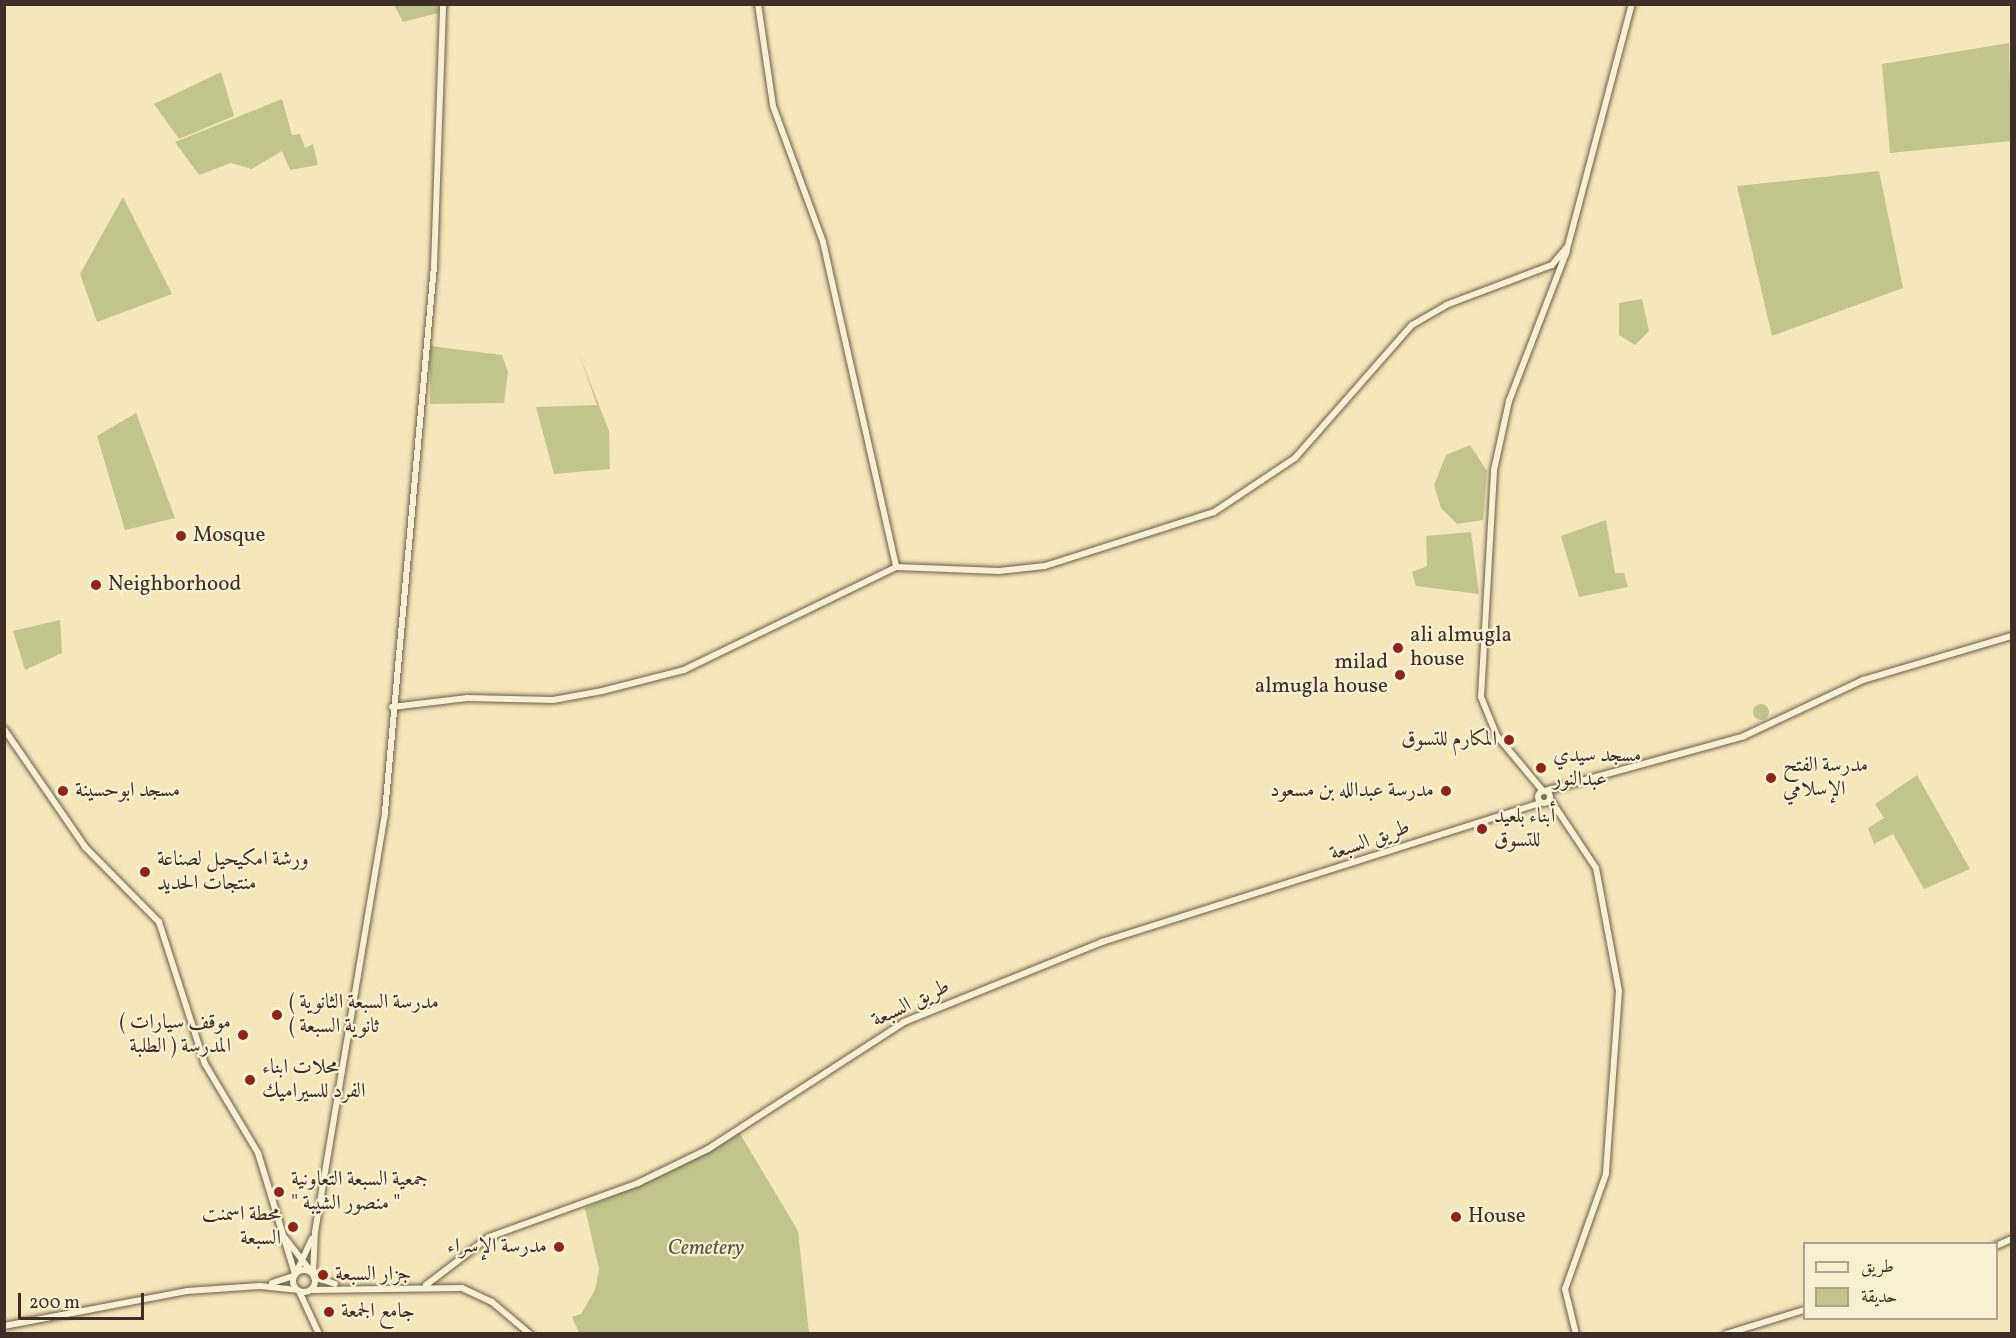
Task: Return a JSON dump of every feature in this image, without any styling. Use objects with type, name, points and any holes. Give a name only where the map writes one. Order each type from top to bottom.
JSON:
[{"type":"street","points":[[311,1313],[315,1232],[375,890],[434,266],[443,4]]},
{"type":"street","points":[[758,4],[772,106],[826,253],[896,567]]},
{"type":"street","points":[[1558,813],[1541,797],[1486,716],[1480,666],[1495,455],[1512,392],[1567,247],[1632,4]]},
{"type":"street","points":[[392,707],[467,698],[553,700],[665,676],[896,567],[999,571],[1045,566],[1226,507],[1296,458],[1412,325],[1446,305],[1552,265],[1567,247]]},
{"type":"street","name":"طريق السبعة","points":[[426,1285],[489,1238],[638,1183],[708,1149],[904,1022],[1102,942],[1523,806],[1561,788],[1765,729],[1863,680],[2012,636]]},
{"type":"street","points":[[4,729],[85,847],[159,922],[199,1050],[254,1142],[298,1290],[311,1313],[319,1334]]},
{"type":"street","points":[[1541,797],[1550,798],[1561,788]]},
{"type":"street","points":[[1541,797],[1550,798]]},
{"type":"street","points":[[1550,798],[1596,868],[1618,991],[1606,1173],[1565,1289],[1576,1334]]},
{"type":"street","points":[[278,1227],[313,1275]]},
{"type":"street","points":[[295,1274],[315,1232]]},
{"type":"street","points":[[1998,1245],[2012,1239]]},
{"type":"street","points":[[260,1286],[295,1274],[313,1275],[347,1286]]},
{"type":"street","points":[[4,1326],[171,1293],[260,1286],[311,1290],[347,1286],[426,1285],[473,1292],[530,1334]]},
{"type":"street","points":[[1726,1334],[1803,1310]]},
{"type":"green space","points":[[394,5],[438,5],[438,13],[403,22]]},
{"type":"green space","points":[[2009,43],[2011,141],[1890,153],[1882,64]]},
{"type":"green space","points":[[221,72],[234,116],[179,139],[154,104]]},
{"type":"green space","points":[[282,99],[292,135],[300,134],[305,148],[313,144],[318,165],[290,170],[282,151],[252,169],[231,163],[199,175],[175,142]]},
{"type":"green space","points":[[1879,171],[1903,288],[1772,336],[1737,186]]},
{"type":"green space","points":[[123,197],[172,294],[97,322],[80,274]]},
{"type":"green space","points":[[1642,299],[1649,331],[1635,345],[1619,335],[1619,303]]},
{"type":"green space","points":[[430,346],[502,355],[508,372],[504,403],[430,404]]},
{"type":"green space","points":[[578,351],[609,431],[610,469],[554,474],[536,407],[597,405]]},
{"type":"green space","points":[[136,413],[175,518],[125,530],[97,436]]},
{"type":"green space","points":[[1470,445],[1487,471],[1483,520],[1457,524],[1441,508],[1434,485],[1446,455]]},
{"type":"green space","points":[[1606,520],[1615,573],[1624,573],[1628,587],[1579,597],[1561,536]]},
{"type":"green space","points":[[1471,532],[1479,594],[1416,586],[1412,572],[1427,566],[1426,536]]},
{"type":"green space","points":[[60,620],[62,653],[25,670],[13,631]]},
{"type":"green space","points":[[1758,704],[1764,704],[1769,712],[1767,718],[1758,720],[1753,715],[1753,709]]},
{"type":"green space","points":[[1917,775],[1970,869],[1924,889],[1893,834],[1874,844],[1868,828],[1884,818],[1875,804]]},
{"type":"green space","name":"Cemetery","points":[[739,1132],[798,1231],[809,1333],[579,1333],[572,1317],[581,1314],[595,1290],[599,1269],[585,1208],[665,1174]]},
{"type":"place","name":"Mosque","points":[[181,536]]},
{"type":"place","name":"Neighborhood","points":[[96,585]]},
{"type":"place","name":"ali almugla house","points":[[1398,648]]},
{"type":"place","name":"milad almugla house","points":[[1400,675]]},
{"type":"place","name":"المكارم للتسوق","points":[[1509,740]]},
{"type":"place","name":"مسجد سيدي عبدالنور","points":[[1541,768]]},
{"type":"place","name":"مدرسة الفتح الإسلامي","points":[[1771,778]]},
{"type":"place","name":"مسجد ابوحسينة","points":[[63,791]]},
{"type":"place","name":"مدرسة عبدالله بن مسعود","points":[[1446,791]]},
{"type":"place","name":"أبناء بلعيد للتسوق","points":[[1482,829]]},
{"type":"place","name":"ورشة امكيحيل لصناعة منتجات الحديد","points":[[145,872]]},
{"type":"place","name":"( مدرسة السبعة الثانوية ( ثانوية السبعة","points":[[277,1015]]},
{"type":"place","name":"( موقف سيارات المدرسة ( الطلبة","points":[[243,1035]]},
{"type":"place","name":"محلات ابناء الفرد للسيراميك","points":[[250,1080]]},
{"type":"place","name":"جمعية السبعة التعاونية \" منصور الشيبة \"","points":[[279,1192]]},
{"type":"place","name":"House","points":[[1456,1217]]},
{"type":"place","name":"محطة اسمنت السبعة","points":[[293,1227]]},
{"type":"place","name":"مدرسة الإسراء","points":[[559,1247]]},
{"type":"place","name":"جزار السبعة","points":[[323,1275]]},
{"type":"place","name":"جامع الجمعة","points":[[329,1312]]}]
